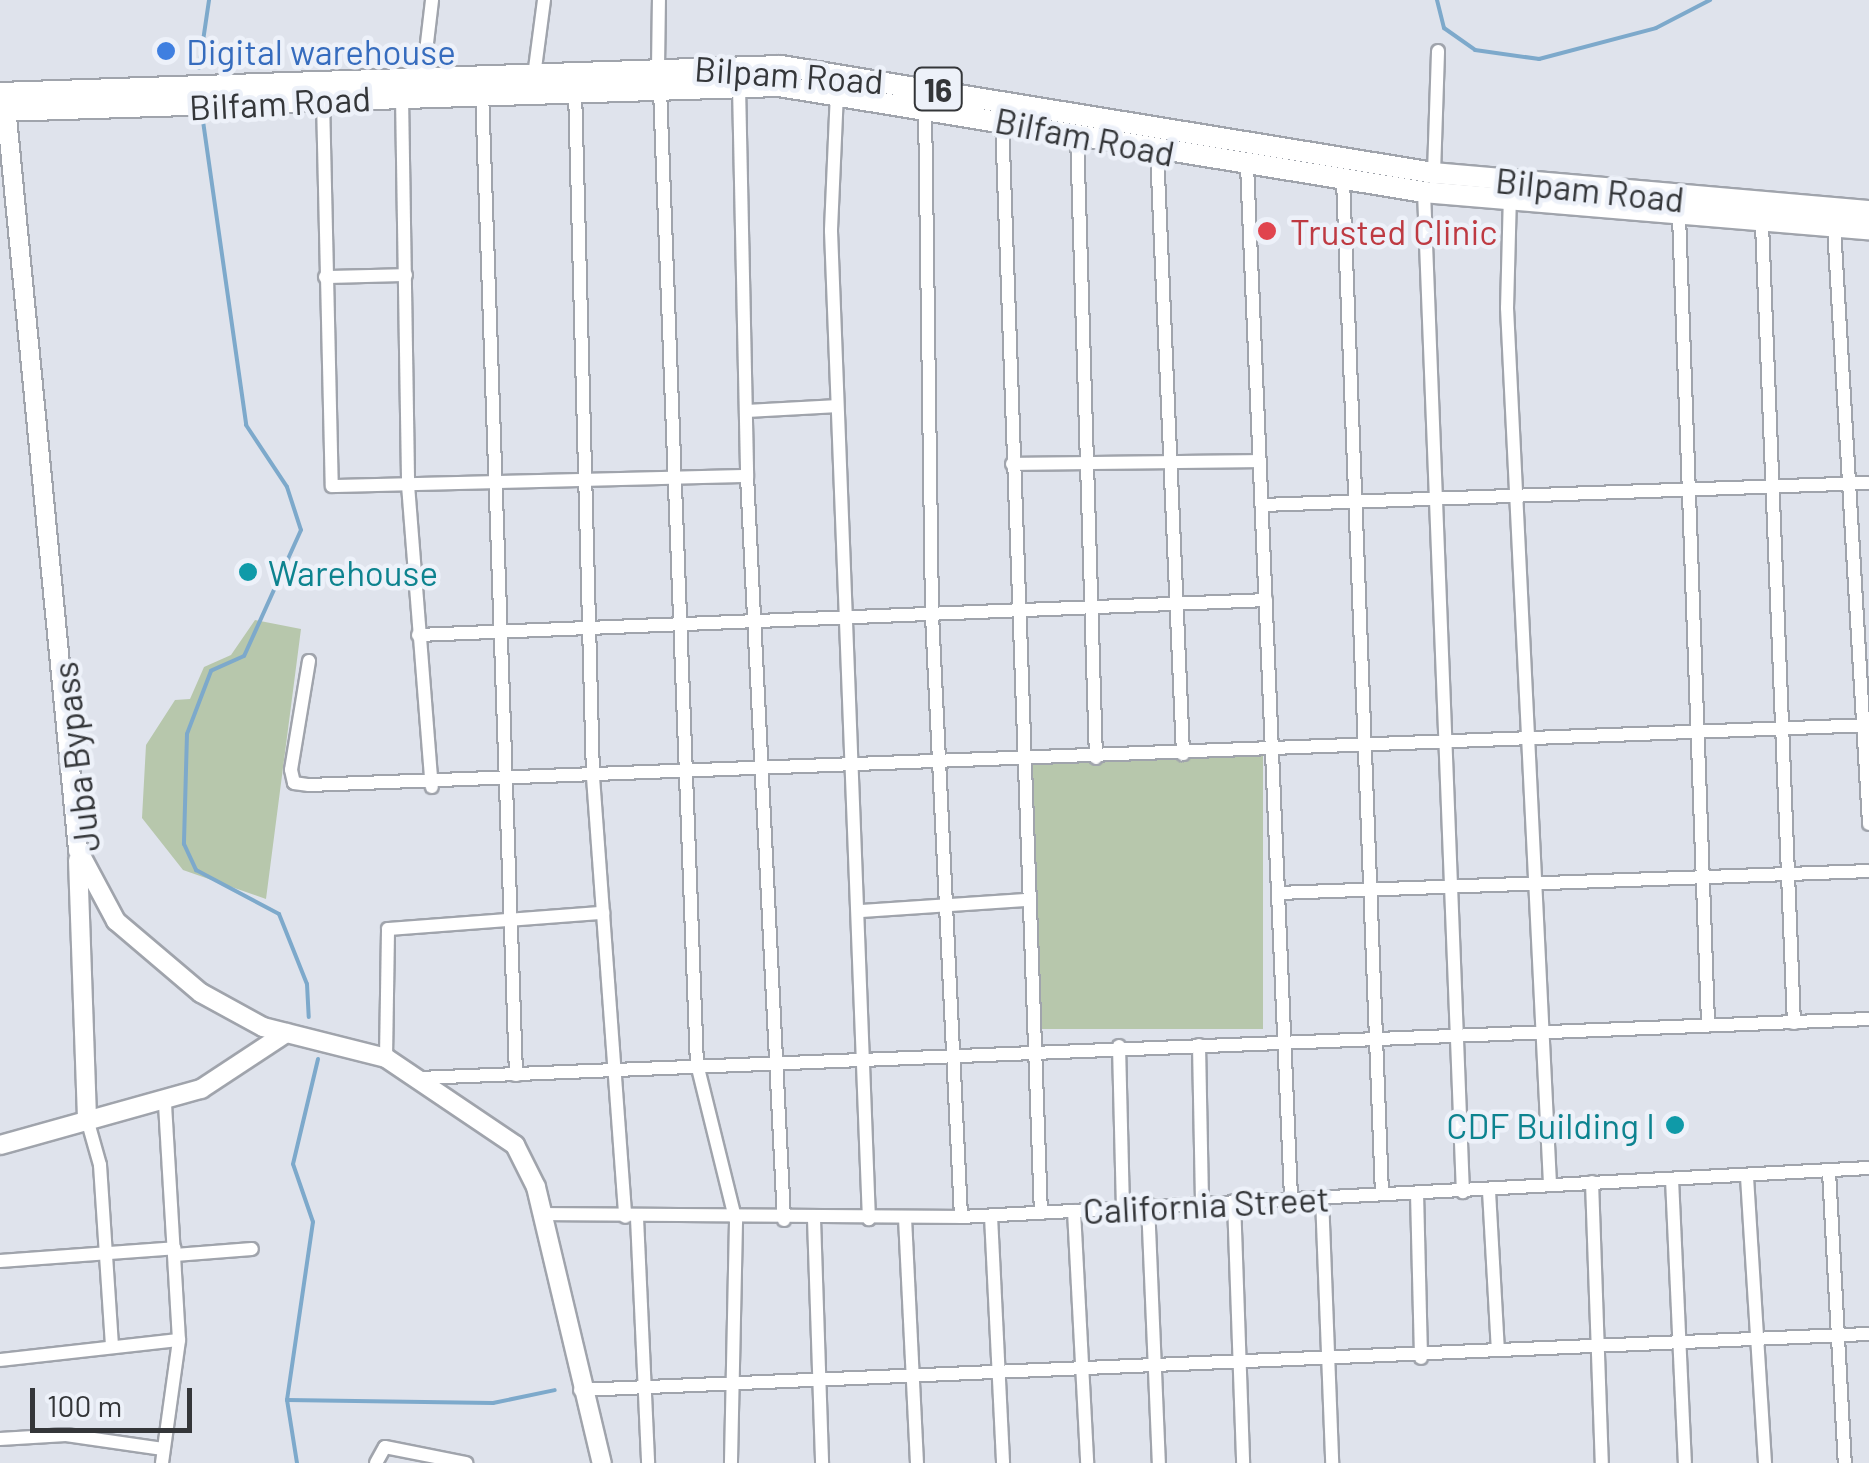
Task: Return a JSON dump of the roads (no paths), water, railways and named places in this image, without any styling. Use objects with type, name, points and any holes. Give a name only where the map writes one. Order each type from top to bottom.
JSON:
[{"type":"main road","name":"Bilpam Road","points":[[1,99],[423,78],[838,80],[1429,183],[1511,192],[1869,211]]},
{"type":"main road","name":"Bilfam Road","points":[[1,99],[323,100],[575,89],[659,78],[739,86],[838,80],[925,105],[1157,151],[1343,179],[1429,183]]},
{"type":"main road","name":"Juba Bypass","points":[[1,99],[5,161],[19,224],[78,850],[116,921],[140,946],[236,1015],[286,1033],[386,1058],[515,1145],[542,1214],[580,1390],[602,1463]]},
{"type":"main road","name":"16","points":[[1511,192],[1679,216],[1869,229]]},
{"type":"main road","points":[[78,850],[87,1120]]},
{"type":"main road","points":[[0,1145],[165,1102],[235,1072],[286,1033]]},
{"type":"street","points":[[423,78],[432,0]]},
{"type":"street","points":[[534,76],[544,0]]},
{"type":"street","points":[[659,0],[676,626],[686,770],[696,1064],[736,1222],[731,1463]]},
{"type":"street","points":[[1438,50],[1429,183],[1431,499],[1445,886],[1463,1192]]},
{"type":"street","points":[[838,80],[837,406],[867,1058],[869,1219]]},
{"type":"street","points":[[739,86],[747,476],[784,1220]]},
{"type":"street","points":[[575,89],[594,777],[648,1463]]},
{"type":"street","points":[[482,91],[494,633],[516,1076]]},
{"type":"street","points":[[402,96],[408,485],[432,787]]},
{"type":"street","points":[[323,100],[324,277],[332,486],[671,482],[747,476]]},
{"type":"street","points":[[925,105],[932,615],[945,762],[961,1217]]},
{"type":"street","points":[[1002,120],[1021,761],[1041,1214]]},
{"type":"street","points":[[1077,134],[1092,462],[1090,610],[1096,758]]},
{"type":"street","points":[[1157,151],[1173,462],[1182,754]]},
{"type":"street","points":[[1247,165],[1291,1198]]},
{"type":"street","points":[[1343,179],[1352,500],[1382,1193]]},
{"type":"street","points":[[1511,192],[1516,496],[1550,1185]]},
{"type":"street","points":[[1679,216],[1703,733],[1708,1024]]},
{"type":"street","points":[[0,221],[19,224]]},
{"type":"street","points":[[1762,224],[1794,1023]]},
{"type":"street","points":[[1834,227],[1868,725],[1869,824]]},
{"type":"street","points":[[324,277],[406,275]]},
{"type":"street","points":[[748,410],[837,406]]},
{"type":"street","points":[[1012,464],[1259,461]]},
{"type":"street","points":[[1262,505],[1869,483]]},
{"type":"street","points":[[418,634],[1017,614],[1266,600]]},
{"type":"street","points":[[309,661],[294,783],[432,787],[686,770],[764,771],[853,764],[1021,761],[1868,725]]},
{"type":"street","points":[[1278,893],[1869,871]]},
{"type":"street","points":[[860,910],[1027,900]]},
{"type":"street","points":[[386,1058],[386,932],[603,914]]},
{"type":"street","points":[[419,1078],[1542,1028],[1869,1019]]},
{"type":"street","points":[[1199,1045],[1202,1204]]},
{"type":"street","points":[[1118,1046],[1123,1208]]},
{"type":"street","points":[[0,1440],[66,1435],[163,1456],[179,1340],[165,1102]]},
{"type":"street","points":[[87,1120],[112,1346]]},
{"type":"street","name":"California Street","points":[[542,1214],[736,1222],[992,1216],[1148,1204],[1489,1191],[1869,1168]]},
{"type":"street","points":[[1830,1171],[1845,1463]]},
{"type":"street","points":[[1748,1177],[1763,1337],[1765,1463]]},
{"type":"street","points":[[1672,1179],[1685,1463]]},
{"type":"street","points":[[1592,1182],[1602,1463]]},
{"type":"street","points":[[1489,1191],[1498,1350]]},
{"type":"street","points":[[1416,1193],[1422,1358]]},
{"type":"street","points":[[1322,1198],[1332,1463]]},
{"type":"street","points":[[1234,1201],[1243,1463]]},
{"type":"street","points":[[1148,1204],[1158,1463]]},
{"type":"street","points":[[1074,1211],[1087,1463]]},
{"type":"street","points":[[992,1216],[1004,1463]]},
{"type":"street","points":[[905,1218],[917,1463]]},
{"type":"street","points":[[814,1219],[822,1463]]},
{"type":"street","points":[[0,1261],[104,1252],[252,1249]]},
{"type":"street","points":[[580,1390],[732,1389],[1084,1365],[1239,1360],[1327,1362],[1498,1350],[1869,1334]]},
{"type":"street","points":[[0,1360],[179,1340]]},
{"type":"street","points":[[376,1463],[385,1446],[466,1463]]},
{"type":"waterway","points":[[199,68],[209,0]]},
{"type":"waterway","points":[[1437,0],[1444,28],[1475,50],[1539,59],[1656,28],[1710,0]]},
{"type":"waterway","points":[[202,114],[246,425],[287,487],[301,530],[244,656],[211,671],[187,734],[184,844],[196,870],[279,914],[307,984],[309,1017]]},
{"type":"waterway","points":[[297,1463],[287,1400],[313,1222],[293,1164],[318,1059]]},
{"type":"waterway","points":[[287,1400],[493,1403],[555,1390]]},
{"type":"place","name":"Digital warehouse","points":[[166,51]]},
{"type":"place","name":"Trusted Clinic","points":[[1267,231]]},
{"type":"place","name":"Warehouse","points":[[248,572]]},
{"type":"place","name":"CDF Building I","points":[[1675,1125]]}]
